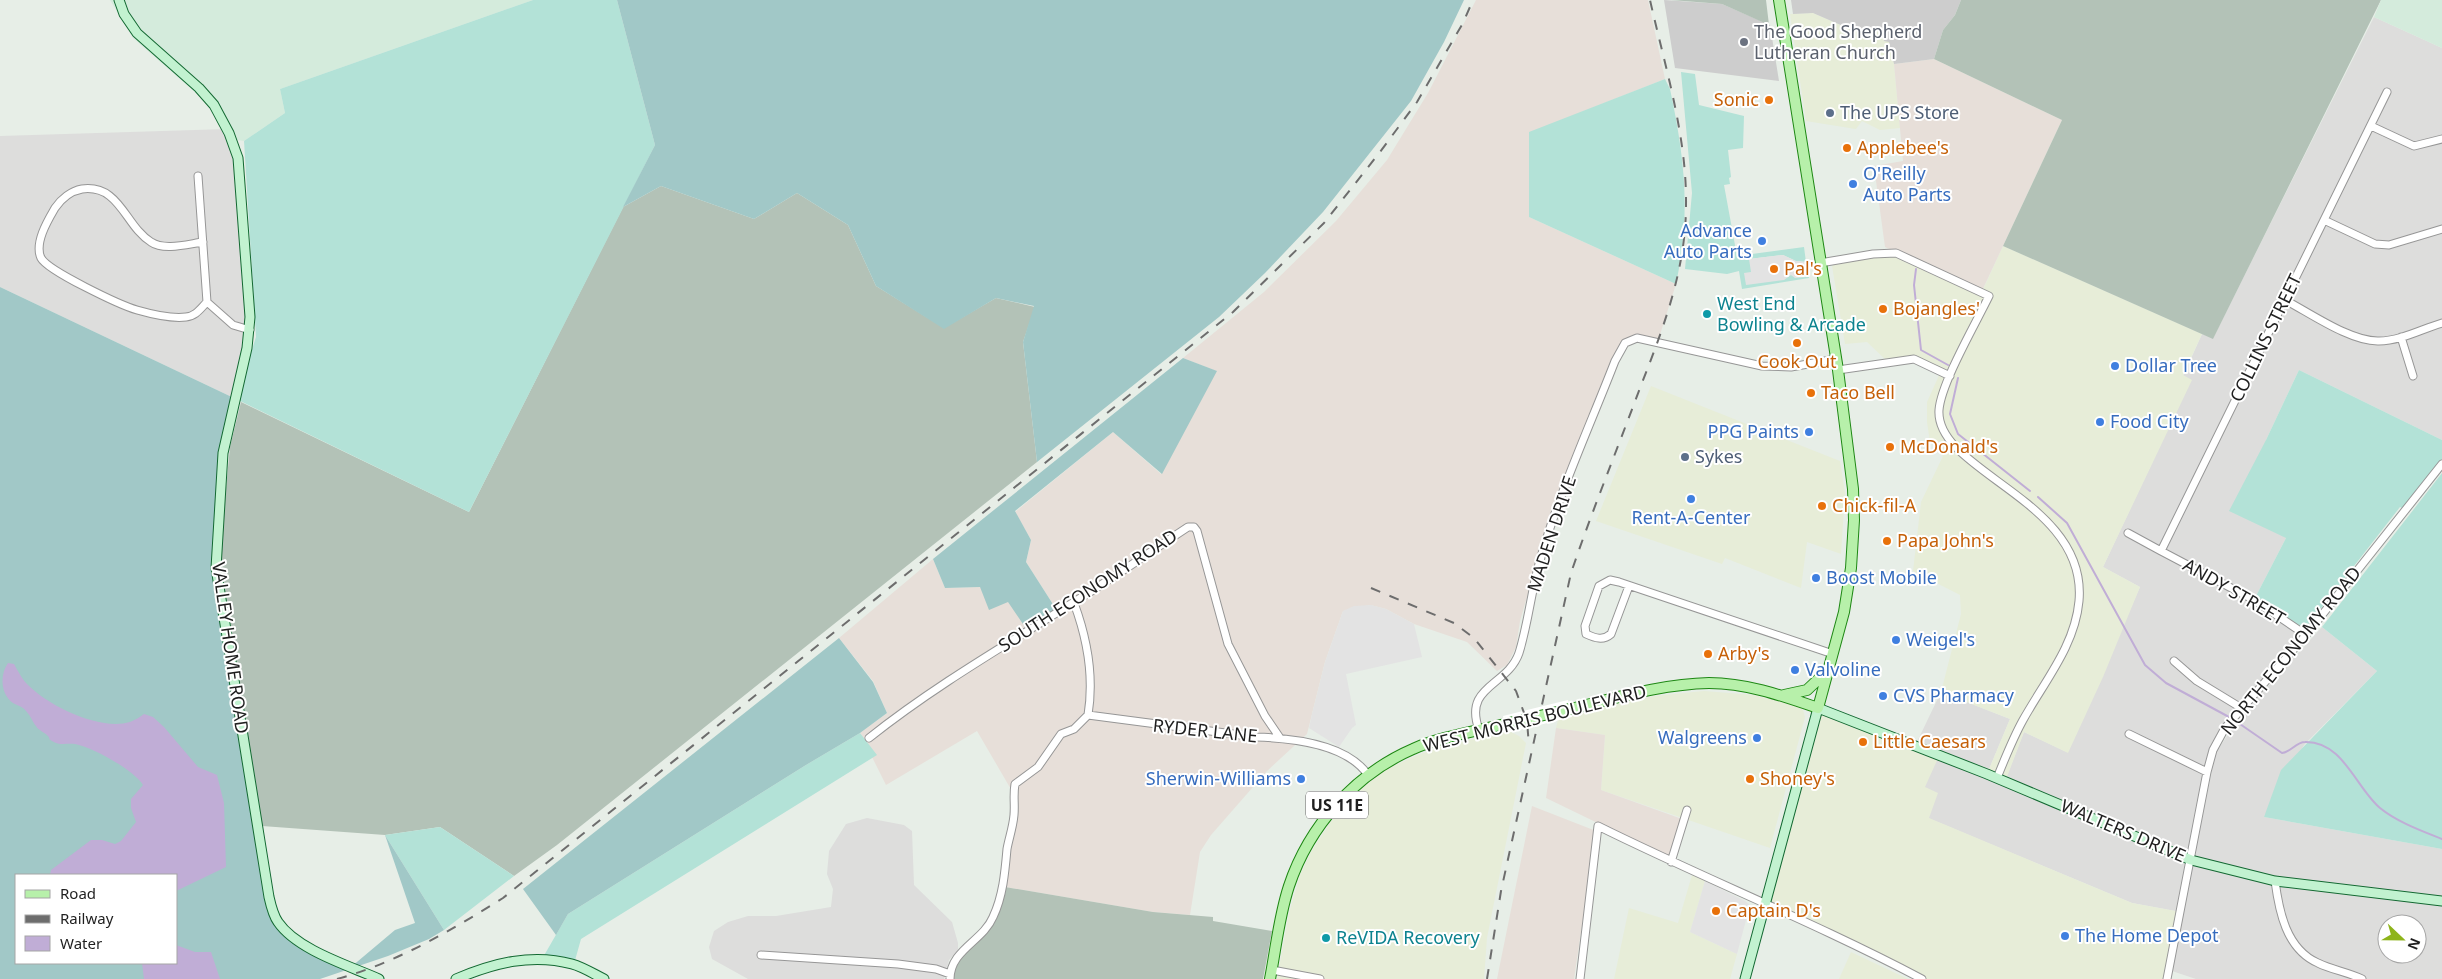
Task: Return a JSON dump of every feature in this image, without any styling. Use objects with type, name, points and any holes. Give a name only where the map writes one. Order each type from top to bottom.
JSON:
[{"type":"main road","points":[[1779,0],[1838,370],[1853,489],[1854,520],[1851,568],[1844,612],[1818,708]]},
{"type":"main road","points":[[1781,695],[1807,690],[1828,669]]},
{"type":"main road","name":"WEST MORRIS BOULEVARD","points":[[1271,974],[1289,887],[1304,851],[1328,814],[1368,775],[1413,748],[1570,708],[1662,688],[1710,683],[1761,689],[1818,708]]},
{"type":"street","name":"VALLEY HOME ROAD","points":[[119,0],[124,14],[137,33],[199,88],[214,105],[229,133],[239,167],[250,296],[250,330],[222,453],[216,568],[269,897],[277,921],[291,935],[317,951],[379,979]]},
{"type":"street","name":"COLLINS STREET","points":[[2161,551],[2387,92]]},
{"type":"street","points":[[2371,126],[2414,146],[2442,140]]},
{"type":"street","points":[[198,176],[207,302],[233,325],[250,330]]},
{"type":"street","points":[[203,242],[162,246],[151,242],[114,199],[102,191],[89,188],[70,194],[59,203],[42,234],[39,250],[45,263],[54,271],[139,311],[185,317],[194,315],[207,302]]},
{"type":"street","points":[[2324,220],[2375,244],[2389,245],[2442,229]]},
{"type":"street","points":[[1820,263],[1873,254],[1896,253],[1989,296],[1939,403],[1938,413],[1944,434],[1959,450],[2032,509],[2062,537],[2076,567],[2079,586],[2079,603],[2062,655],[2019,728],[1997,778]]},
{"type":"street","points":[[2285,300],[2366,340],[2381,341],[2402,337],[2442,323]]},
{"type":"street","points":[[2402,337],[2413,376]]},
{"type":"street","name":"MADEN DRIVE","points":[[1479,730],[1475,712],[1477,700],[1482,692],[1509,672],[1518,654],[1539,564],[1615,361],[1625,343],[1637,338],[1762,366],[1791,366],[1836,359]]},
{"type":"street","points":[[1838,370],[1914,359],[1950,376]]},
{"type":"street","name":"NORTH ECONOMY ROAD","points":[[2167,979],[2207,772],[2213,750],[2226,728],[2306,635],[2442,464]]},
{"type":"street","name":"SOUTH ECONOMY ROAD","points":[[869,738],[906,708],[1018,636],[1074,603],[1188,527],[1194,527],[1197,531],[1228,644],[1266,716],[1280,738]]},
{"type":"street","points":[[2128,533],[2161,551]]},
{"type":"street","name":"ANDY STREET","points":[[2161,551],[2254,600],[2306,635]]},
{"type":"street","points":[[1629,586],[1612,634],[1600,639],[1586,634],[1585,626],[1599,586],[1610,580],[1629,586],[1833,654]]},
{"type":"street","points":[[761,955],[898,964],[936,970],[950,976],[961,952],[983,932],[993,919],[1000,899],[1014,814],[1012,796],[1015,784],[1038,767],[1061,734],[1074,729],[1088,715],[1090,672],[1087,649],[1074,603]]},
{"type":"street","points":[[2174,661],[2197,681],[2243,709]]},
{"type":"street","points":[[1745,979],[1818,708]]},
{"type":"street","name":"WALTERS DRIVE","points":[[1818,708],[1997,778],[2191,860],[2275,880],[2442,901]]},
{"type":"street","name":"RYDER LANE","points":[[1088,715],[1256,737],[1280,738],[1334,750],[1352,759],[1368,775]]},
{"type":"street","points":[[2130,734],[2207,772]]},
{"type":"street","points":[[1671,862],[1686,810]]},
{"type":"street","points":[[1580,979],[1598,826],[1671,862],[1859,946],[1922,979]]},
{"type":"street","points":[[2275,880],[2279,908],[2284,923],[2291,938],[2305,955],[2316,963],[2362,979]]},
{"type":"street","points":[[456,979],[500,962],[542,959],[574,964],[604,979]]},
{"type":"street","points":[[1271,974],[1320,979]]},
{"type":"shaded area","points":[[110,0],[533,0],[280,89],[285,113],[244,141],[231,139],[212,107],[133,38]]},
{"type":"shaded area","points":[[533,0],[617,0],[655,145],[469,512],[236,399],[256,337],[244,141],[285,113],[280,89]]},
{"type":"shaded area","points":[[617,0],[1464,0],[1444,42],[1411,101],[1323,212],[1265,273],[1219,317],[1037,462],[1023,342],[1034,306],[996,298],[944,329],[876,286],[848,225],[797,193],[754,219],[661,186],[623,207],[655,145]]},
{"type":"shaded area","points":[[1476,0],[1648,0],[1665,79],[1529,133],[1529,217],[1676,284],[1658,341],[1637,338],[1625,343],[1560,502],[1555,500],[1520,621],[1516,647],[1507,665],[1497,671],[1467,642],[1414,624],[1386,609],[1370,605],[1343,611],[1325,662],[1307,734],[1267,771],[1211,835],[1200,852],[1190,915],[1153,912],[1005,887],[1014,817],[1010,806],[1012,791],[977,731],[886,785],[860,733],[887,713],[873,681],[839,638],[933,559],[945,588],[980,587],[1008,602],[1056,609],[1026,562],[1031,540],[1015,512],[1113,432],[1161,474],[1216,371],[1183,358],[1264,292],[1336,221],[1387,160],[1428,93]]},
{"type":"shaded area","points":[[1664,0],[1722,4],[1770,25],[1779,81],[1675,68]]},
{"type":"shaded area","points":[[1671,0],[1766,0],[1769,25],[1722,4]]},
{"type":"shaded area","points":[[1791,0],[1961,0],[1955,15],[1943,30],[1934,59],[1894,64],[1889,42],[1884,41],[1881,31],[1843,26],[1813,13],[1793,14]]},
{"type":"shaded area","points":[[1961,0],[2381,0],[2213,339],[2003,246],[2062,120],[1934,59],[1943,30],[1955,15]]},
{"type":"shaded area","points":[[2381,0],[2442,0],[2442,48],[2374,17]]},
{"type":"shaded area","points":[[1813,13],[1843,26],[1881,31],[1889,42],[1894,64],[1900,128],[1880,130],[1862,121],[1856,129],[1806,121],[1790,14]]},
{"type":"shaded area","points":[[2374,17],[2442,48],[2442,440],[2299,370],[2266,440],[2286,538],[2254,600],[2306,635],[2225,728],[2213,750],[2181,912],[2132,903],[1928,818],[1925,788],[1915,746],[1941,692],[2010,719],[1987,774],[2005,781],[2024,732],[2067,752],[2140,587],[2103,567],[2191,380],[2183,376],[2202,334],[2213,338]]},
{"type":"shaded area","points":[[1934,59],[2062,120],[1981,293],[1885,247],[1874,166],[1903,161],[1894,64]]},
{"type":"shaded area","points":[[1681,72],[1695,74],[1699,105],[1744,116],[1743,148],[1728,150],[1731,177],[1729,178],[1730,184],[1724,185],[1737,256],[1804,247],[1806,262],[1796,261],[1783,255],[1749,259],[1790,275],[1806,276],[1802,272],[1808,271],[1809,278],[1742,289],[1739,271],[1727,274],[1685,269],[1692,193]]},
{"type":"shaded area","points":[[1665,79],[1670,89],[1675,115],[1684,186],[1684,233],[1676,284],[1529,217],[1529,132]]},
{"type":"shaded area","points":[[227,129],[235,150],[248,318],[236,399],[0,287],[0,136]]},
{"type":"shaded area","points":[[661,186],[754,219],[797,193],[848,225],[876,286],[944,328],[996,298],[1035,307],[1023,342],[1037,462],[557,845],[514,876],[440,827],[385,835],[262,826],[219,560],[230,447],[241,402],[469,512],[623,207]]},
{"type":"shaded area","points":[[2003,246],[2202,334],[2183,375],[2192,380],[2103,567],[2140,587],[2103,677],[2068,753],[2024,732],[2005,782],[1987,774],[2010,719],[1941,692],[1961,614],[1960,595],[1913,571],[1921,502],[1943,456],[1930,442],[1927,422],[1927,402],[1941,371],[1923,362],[1888,362],[1867,342],[1845,344],[1832,266],[1836,263],[1892,256],[1980,296]]},
{"type":"shaded area","points":[[1783,255],[1796,261],[1806,262],[1808,271],[1802,272],[1806,277],[1795,278],[1791,275],[1784,280],[1746,285],[1744,273],[1751,272],[1749,259]]},
{"type":"shaded area","points":[[0,287],[236,399],[230,421],[217,545],[273,914],[291,935],[351,967],[395,930],[415,923],[385,835],[444,930],[429,939],[388,956],[320,979],[0,979]]},
{"type":"shaded area","points":[[1183,358],[1217,371],[1162,474],[1113,432],[1015,511],[1031,540],[1026,562],[1056,609],[1025,627],[1008,602],[989,610],[980,587],[945,588],[933,559]]},
{"type":"shaded area","points":[[2299,370],[2442,440],[2442,464],[2406,510],[2400,507],[2305,629],[2255,598],[2286,538],[2229,511],[2266,440]]},
{"type":"shaded area","points":[[1651,386],[1840,461],[1845,493],[1841,554],[1807,542],[1801,588],[1725,558],[1722,564],[1596,521]]},
{"type":"shaded area","points":[[2442,473],[2442,849],[2264,817],[2281,770],[2377,671],[2322,627]]},
{"type":"shaded area","points":[[1371,605],[1386,609],[1414,624],[1422,657],[1346,674],[1356,725],[1339,747],[1309,728],[1312,714],[1325,662],[1343,611],[1354,606]]},
{"type":"shaded area","points":[[2322,627],[2377,671],[2304,745],[2264,817],[2442,849],[2442,979],[2196,979],[2172,971],[2215,754],[2239,718]]},
{"type":"shaded area","points":[[839,638],[873,682],[887,713],[860,733],[568,914],[556,935],[523,889]]},
{"type":"shaded area","points":[[1704,691],[1754,695],[1797,706],[1803,710],[1805,717],[1770,848],[1601,790],[1605,735],[1556,728],[1558,720],[1612,705],[1654,696]]},
{"type":"shaded area","points":[[1818,708],[1939,756],[1925,787],[1938,793],[1929,818],[2132,903],[2181,912],[2167,979],[1921,979],[1766,904]]},
{"type":"shaded area","points":[[1556,728],[1605,735],[1601,790],[1682,819],[1672,859],[1546,798]]},
{"type":"shaded area","points":[[1509,731],[1519,736],[1526,743],[1487,938],[1484,979],[1277,979],[1289,913],[1300,875],[1311,852],[1329,824],[1344,806],[1366,785],[1387,769],[1415,756],[1443,746]]},
{"type":"shaded area","points":[[860,733],[877,755],[581,939],[574,964],[542,959],[568,914]]},
{"type":"shaded area","points":[[1532,806],[1596,831],[1574,979],[1497,979]]},
{"type":"shaded area","points":[[867,818],[904,825],[912,831],[914,885],[952,922],[958,943],[958,950],[949,960],[944,979],[748,979],[712,959],[709,947],[714,931],[728,922],[748,916],[776,916],[831,907],[833,889],[827,874],[829,851],[846,824]]},
{"type":"shaded area","points":[[440,827],[514,876],[444,930],[385,835]]},
{"type":"shaded area","points":[[1692,875],[1705,881],[1690,932],[1737,954],[1730,979],[1614,979],[1629,908],[1678,923]]},
{"type":"shaded area","points":[[1705,881],[1750,905],[1737,954],[1690,932]]},
{"type":"shaded area","points":[[1005,887],[1153,912],[1213,917],[1213,921],[1272,931],[1263,979],[953,979],[954,971],[962,955],[984,935]]},
{"type":"shaded area","points":[[1851,952],[1908,979],[1839,979]]},
{"type":"water","points":[[8,663],[14,664],[25,682],[36,692],[61,708],[90,720],[118,724],[130,722],[144,714],[153,717],[198,767],[217,775],[224,803],[226,867],[178,890],[178,874],[50,874],[51,870],[91,840],[102,840],[115,844],[121,841],[136,822],[131,808],[131,799],[143,785],[122,766],[102,754],[75,744],[55,743],[49,739],[37,727],[24,709],[9,699],[3,684],[5,668]]},
{"type":"water","points":[[178,946],[195,952],[211,952],[220,979],[144,979],[142,964],[178,964]]},
{"type":"pier","points":[[1568,700],[1572,717],[1507,733],[1503,716]]},
{"type":"waterway","points":[[1916,269],[1914,285],[1921,350],[1948,365]]},
{"type":"waterway","points":[[1958,378],[1950,414],[1958,434],[2030,491]]},
{"type":"waterway","points":[[2038,497],[2067,523],[2145,665],[2166,683],[2229,717]]},
{"type":"waterway","points":[[2237,722],[2282,753],[2302,742],[2318,744],[2329,749],[2348,767],[2371,799],[2380,808],[2402,822],[2442,839]]},
{"type":"railway","points":[[337,979],[402,955],[443,934],[503,898],[1233,312],[1324,223],[1380,152],[1417,102],[1463,23],[1473,0]]},
{"type":"railway","points":[[1487,979],[1501,891],[1571,573],[1665,321],[1678,276],[1682,253],[1686,205],[1683,153],[1674,102],[1650,0]]},
{"type":"railway","points":[[1371,588],[1454,623],[1474,638],[1516,691],[1527,721],[1529,746]]},
{"type":"place","name":"The Good Shepherd Lutheran Church","points":[[1744,42]]},
{"type":"place","name":"Sonic","points":[[1769,100]]},
{"type":"place","name":"The UPS Store","points":[[1830,113]]},
{"type":"place","name":"Applebee's","points":[[1847,148]]},
{"type":"place","name":"O'Reilly Auto Parts","points":[[1853,184]]},
{"type":"place","name":"Advance Auto Parts","points":[[1762,241]]},
{"type":"place","name":"Pal's","points":[[1774,269]]},
{"type":"place","name":"Bojangles'","points":[[1883,309]]},
{"type":"place","name":"West End Bowling & Arcade","points":[[1707,314]]},
{"type":"place","name":"Cook Out","points":[[1797,343]]},
{"type":"place","name":"Dollar Tree","points":[[2115,366]]},
{"type":"place","name":"Taco Bell","points":[[1811,393]]},
{"type":"place","name":"Food City","points":[[2100,422]]},
{"type":"place","name":"PPG Paints","points":[[1809,432]]},
{"type":"place","name":"McDonald's","points":[[1890,447]]},
{"type":"place","name":"Sykes","points":[[1685,457]]},
{"type":"place","name":"Rent-A-Center","points":[[1691,499]]},
{"type":"place","name":"Chick-fil-A","points":[[1822,506]]},
{"type":"place","name":"Papa John's","points":[[1887,541]]},
{"type":"place","name":"Boost Mobile","points":[[1816,578]]},
{"type":"place","name":"Weigel's","points":[[1896,640]]},
{"type":"place","name":"Arby's","points":[[1708,654]]},
{"type":"place","name":"Valvoline","points":[[1795,670]]},
{"type":"place","name":"CVS Pharmacy","points":[[1883,696]]},
{"type":"place","name":"Walgreens","points":[[1757,738]]},
{"type":"place","name":"Little Caesars","points":[[1863,742]]},
{"type":"place","name":"Sherwin-Williams","points":[[1301,779]]},
{"type":"place","name":"Shoney's","points":[[1750,779]]},
{"type":"place","name":"Captain D's","points":[[1716,911]]},
{"type":"place","name":"The Home Depot","points":[[2065,936]]},
{"type":"place","name":"ReVIDA Recovery","points":[[1326,938]]}]
